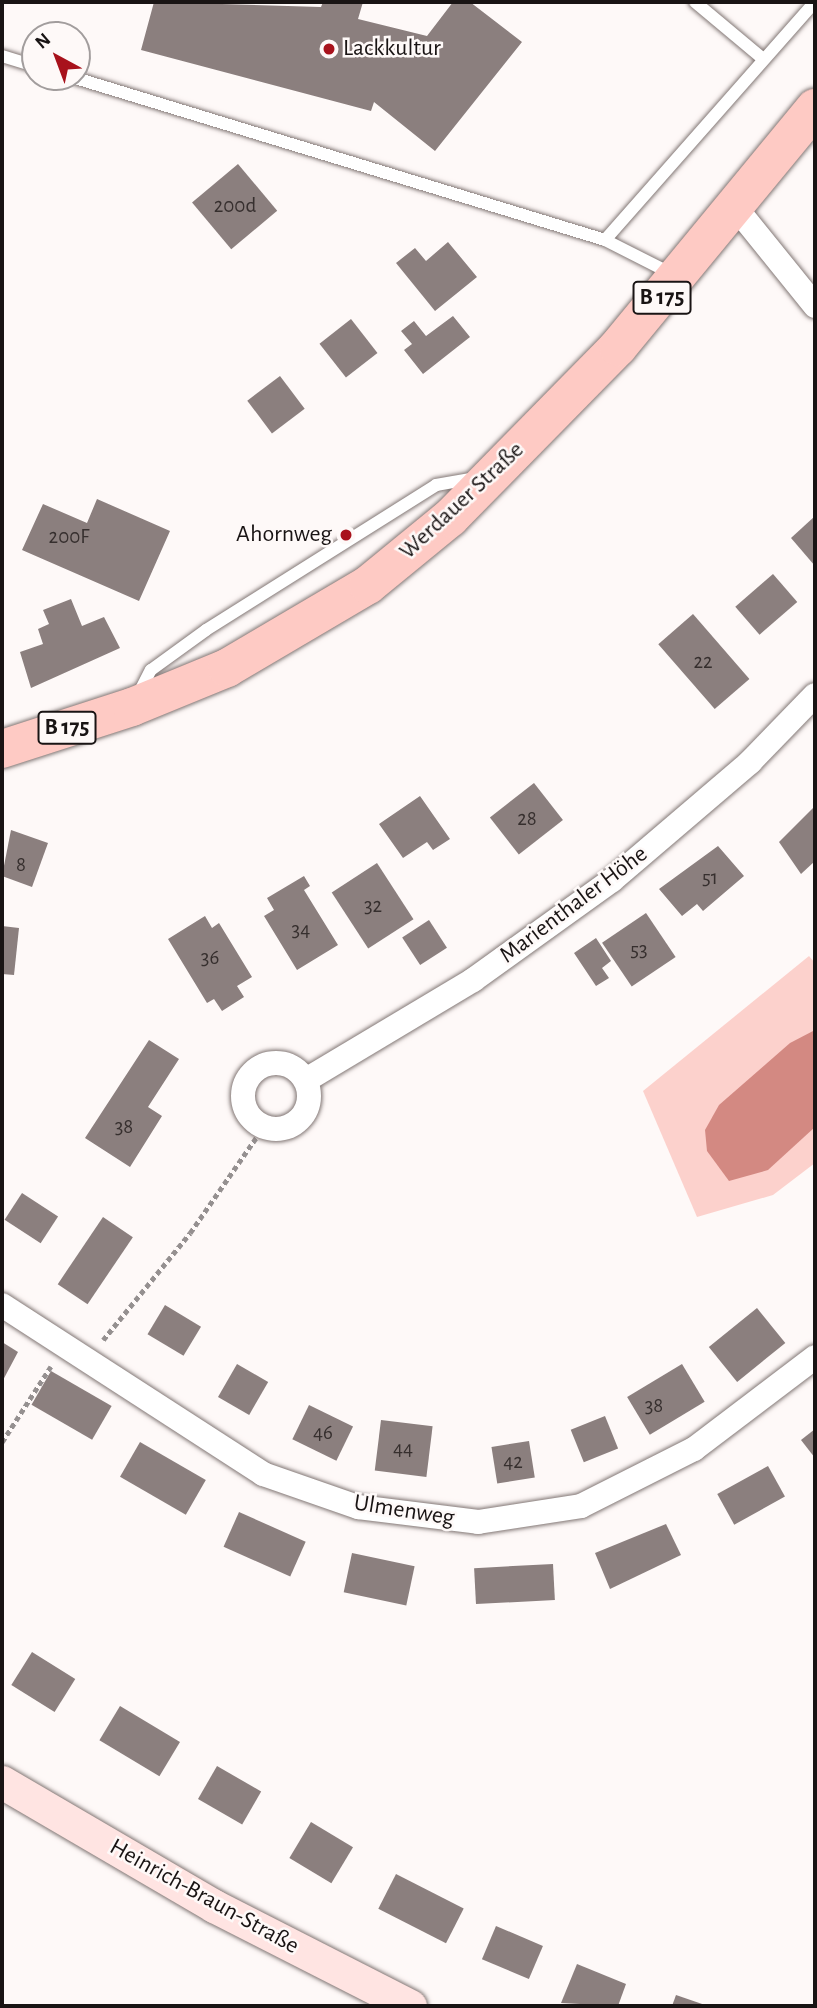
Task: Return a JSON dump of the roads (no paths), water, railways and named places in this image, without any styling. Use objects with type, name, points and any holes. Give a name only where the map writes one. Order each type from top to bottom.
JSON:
[{"type":"main road","name":"Werdauer Straße","points":[[2,749],[132,708],[227,668],[333,608],[450,518],[680,278],[815,108]]},
{"type":"street","points":[[736,208],[815,306]]},
{"type":"street","name":"Marienthaler Höhe","points":[[306,1080],[473,981],[612,880],[750,762],[815,695]]},
{"type":"street","points":[[278,1063],[306,1080],[308,1103],[296,1122],[264,1126],[244,1100],[249,1078],[278,1063]]},
{"type":"street","name":"Ulmenweg","points":[[2,1305],[263,1474],[358,1507],[478,1522],[582,1506],[694,1449],[815,1357]]},
{"type":"street","name":"Heinrich-Braun-Straße","points":[[2,1782],[214,1906],[410,2006]]},
{"type":"lane","points":[[695,2],[762,58]]},
{"type":"lane","points":[[604,240],[762,58],[815,2]]},
{"type":"lane","points":[[2,56],[21,62]]},
{"type":"lane","points":[[91,83],[604,240],[680,278]]},
{"type":"place","name":"Lackkultur","points":[[329,49]]},
{"type":"place","name":"Ahornweg","points":[[346,535]]}]
